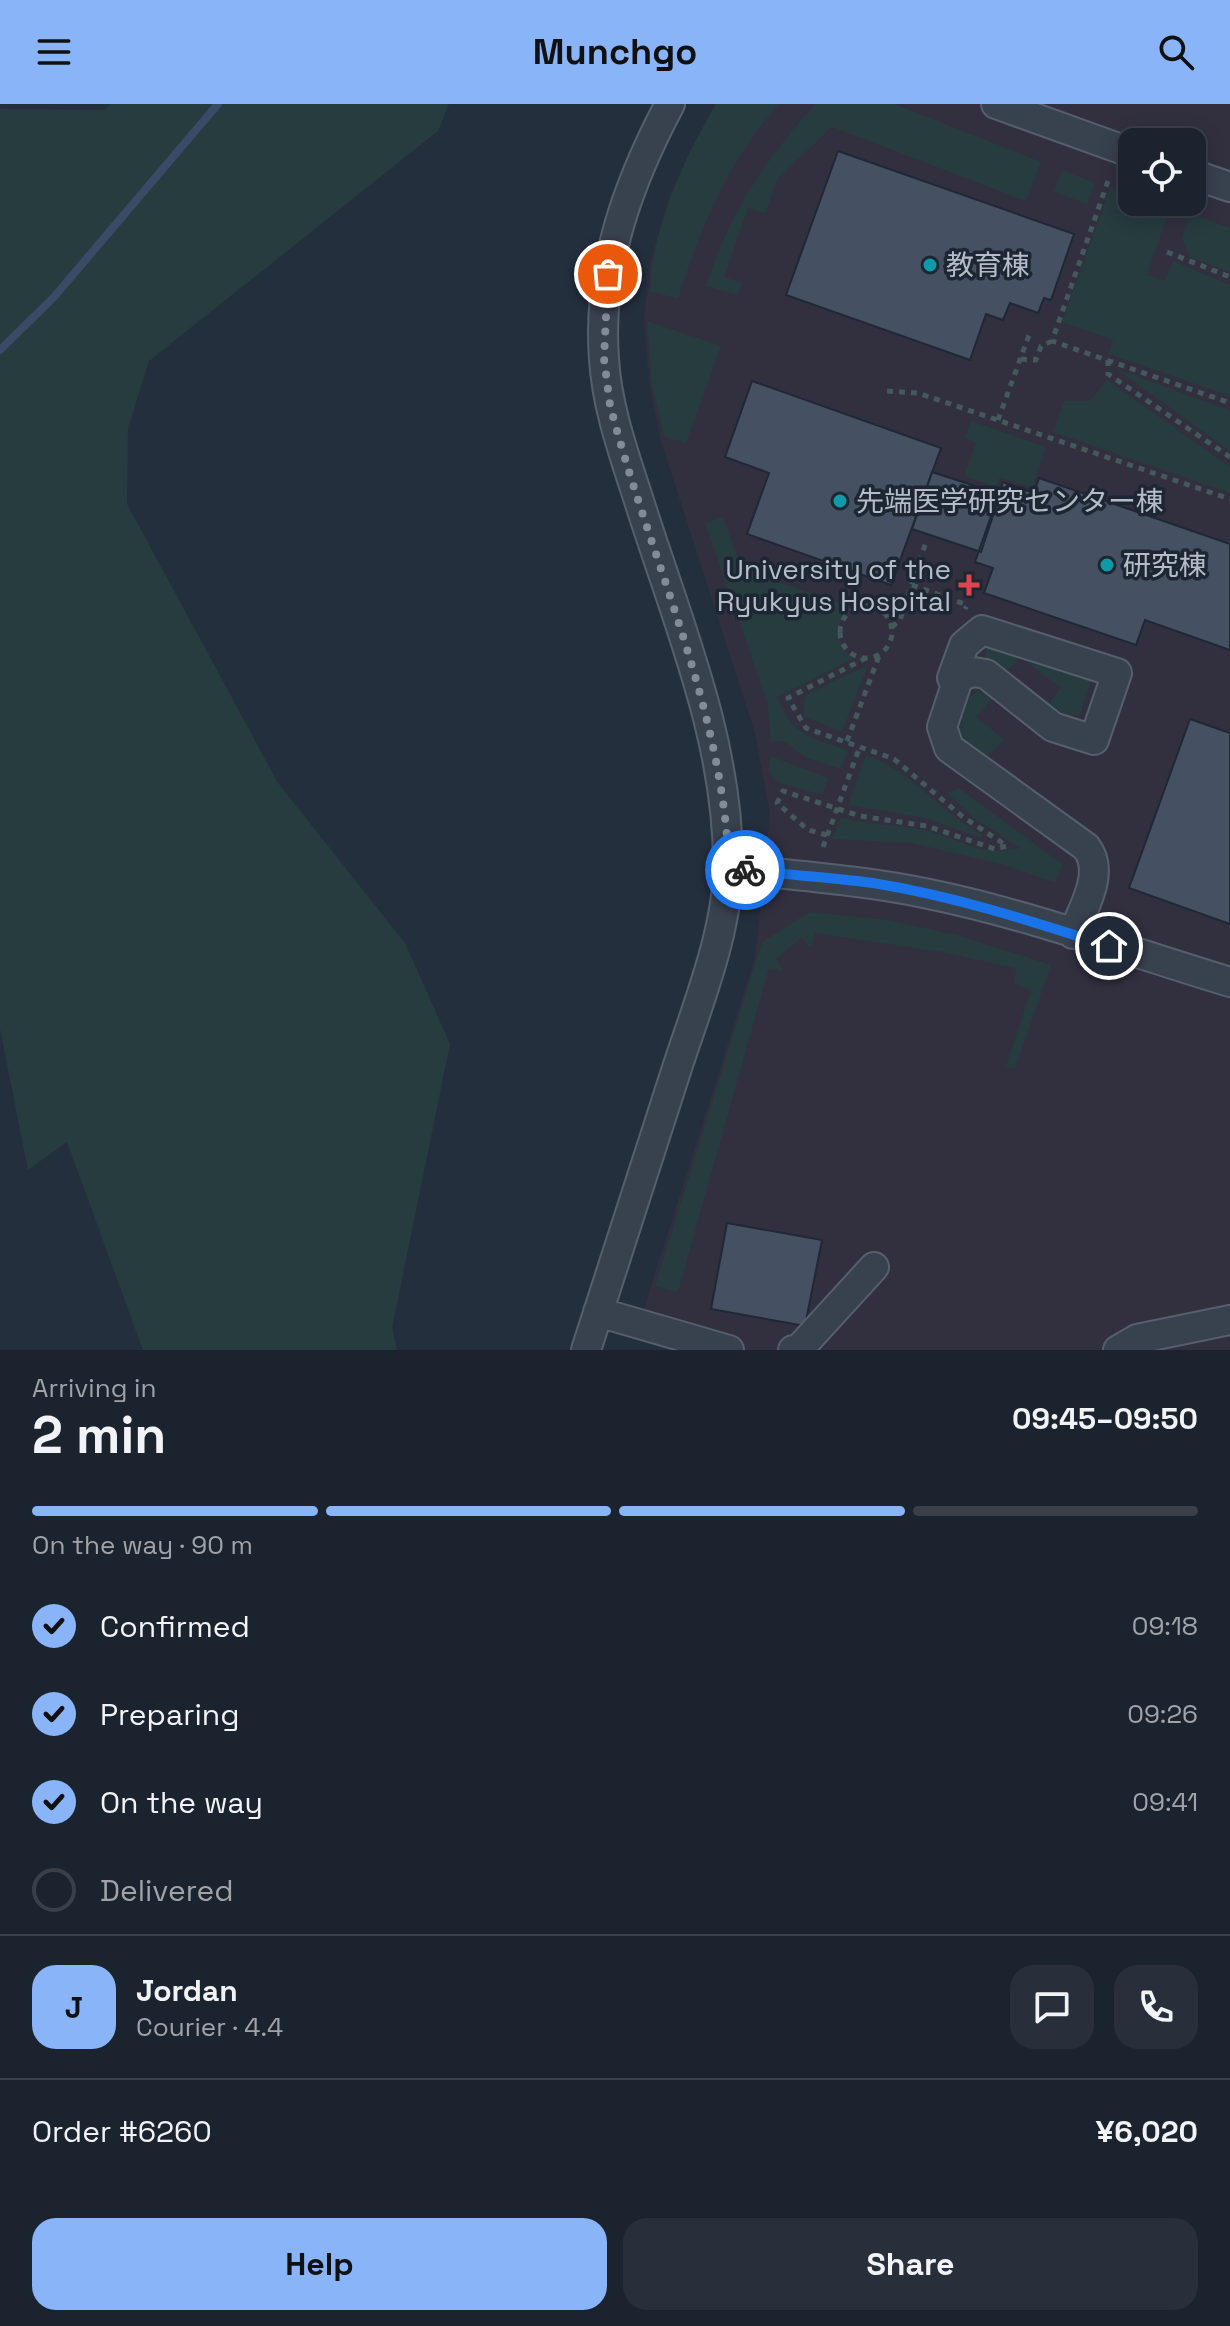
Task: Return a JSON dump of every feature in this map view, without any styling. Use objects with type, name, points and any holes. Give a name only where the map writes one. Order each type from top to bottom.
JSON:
[{"type":"street","points":[[586,1350],[701,995],[721,916],[729,868],[727,812],[709,721],[619,438],[604,359],[604,315],[616,231],[644,153],[670,104]]},
{"type":"street","points":[[998,104],[1118,148]]},
{"type":"street","points":[[1206,179],[1230,187]]},
{"type":"street","points":[[956,685],[952,678],[964,645],[982,630],[1117,673],[1094,740],[1053,727],[986,674],[974,672],[960,676],[942,727],[949,748],[1086,847],[1095,858],[1096,873],[1073,934]]},
{"type":"street","points":[[729,868],[872,883],[930,894],[1007,912],[1230,982]]},
{"type":"street","points":[[793,1350],[799,1349],[874,1267]]},
{"type":"street","points":[[598,1312],[729,1350]]},
{"type":"street","points":[[1118,1350],[1137,1339],[1230,1320]]},
{"type":"path","points":[[1052,341],[1108,181]]},
{"type":"path","points":[[1167,252],[1230,277]]},
{"type":"path","points":[[998,420],[1029,335]]},
{"type":"path","points":[[1021,359],[1036,360],[1041,346],[1052,341],[1230,403]]},
{"type":"path","points":[[1108,360],[1108,374],[1230,457]]},
{"type":"path","points":[[887,391],[918,393],[1230,499]]},
{"type":"path","points":[[847,741],[880,655],[887,648],[892,627],[900,620],[927,539]]},
{"type":"path","points":[[912,585],[967,605]]},
{"type":"path","points":[[866,658],[857,657],[843,645],[840,627],[845,615],[861,605],[871,605],[883,611],[892,627]]},
{"type":"path","points":[[827,835],[808,830],[777,803],[783,791],[875,820],[927,826],[995,849],[1007,846],[963,817],[894,759],[806,728],[796,718],[788,698],[866,658],[880,655]]},
{"type":"path","points":[[823,847],[860,746]]},
{"type":"shaded area","name":"University of the Ryukyus Hospital","points":[[715,104],[1230,104],[1230,1350],[1156,1350],[1127,1342],[1101,1350],[686,1350],[636,1334],[755,958],[770,814],[755,733],[660,438],[649,381],[644,319],[650,264],[670,195]]},
{"type":"green space","points":[[111,104],[449,104],[438,131],[149,361],[128,428],[127,504],[278,783],[405,943],[450,1044],[392,1328],[397,1350],[143,1350],[67,1142],[28,1170],[0,1029],[0,109],[105,110]]},
{"type":"green space","points":[[716,104],[779,104],[745,149],[718,196],[696,246],[678,299],[650,291],[652,267],[664,218],[681,171]]},
{"type":"green space","points":[[815,104],[895,104],[1041,162],[1026,201],[832,127],[777,179],[766,213],[748,208],[724,277],[742,283],[738,295],[706,286],[726,234],[750,189]]},
{"type":"green space","points":[[1062,170],[1095,183],[1087,204],[1054,192]]},
{"type":"green space","points":[[1110,188],[1118,191],[1118,216],[1167,216],[1147,275],[1165,281],[1173,261],[1230,285],[1230,396],[1109,354],[1113,340],[1062,322]]},
{"type":"green space","points":[[1189,216],[1230,228],[1230,272],[1190,257],[1182,238]]},
{"type":"green space","points":[[647,321],[721,346],[686,443],[664,437],[652,384]]},
{"type":"green space","points":[[1115,368],[1230,411],[1230,451]]},
{"type":"green space","points":[[1107,380],[1230,467],[1230,493],[1053,432],[1064,401],[1089,401]]},
{"type":"green space","points":[[971,421],[1046,447],[1032,488],[1000,477],[996,487],[964,476],[976,443],[965,438]]},
{"type":"green space","points":[[723,517],[742,570],[848,606],[836,630],[844,652],[854,658],[777,697],[790,720],[804,734],[848,750],[841,769],[807,758],[784,741],[771,741],[767,702],[705,523]]},
{"type":"green space","points":[[986,646],[1091,679],[1080,715],[1065,715],[1049,704],[1061,688],[1020,657],[1006,673],[986,658]]},
{"type":"green space","points":[[868,665],[842,732],[804,716],[804,699],[811,692]]},
{"type":"green space","points":[[978,691],[993,698],[976,717],[1005,740],[986,757],[958,735],[968,698]]},
{"type":"green space","points":[[866,755],[898,771],[983,835],[981,838],[924,818],[848,805]]},
{"type":"green space","points":[[770,756],[828,778],[822,795],[780,783],[769,773]]},
{"type":"green space","points":[[959,788],[1062,864],[1056,883],[1005,865],[911,843],[832,839],[841,818],[923,830],[993,851],[1020,848],[974,818],[947,793]]},
{"type":"green space","points":[[809,912],[887,920],[957,935],[1051,965],[1015,1069],[1006,1066],[1031,990],[1014,984],[1016,968],[942,952],[815,933],[811,948],[801,938],[776,959],[784,971],[769,968],[678,1292],[655,1286],[762,942]]},
{"type":"building","name":"教育棟","points":[[838,151],[1074,234],[1051,300],[1044,298],[1038,313],[1010,303],[1003,320],[986,314],[970,360],[786,295]]},
{"type":"building","name":"先端医学研究センター棟","points":[[752,381],[941,448],[891,585],[747,534],[769,473],[725,457]]},
{"type":"building","points":[[932,472],[1000,494],[981,552],[912,529]]},
{"type":"building","name":"研究棟","points":[[1039,478],[1230,544],[1230,650],[1145,620],[1136,645],[984,593],[993,568],[975,562],[1003,482],[1034,493]]},
{"type":"building","points":[[1190,719],[1230,733],[1230,924],[1129,888]]},
{"type":"building","points":[[727,1223],[822,1240],[805,1326],[711,1309]]},
{"type":"waterway","points":[[0,350],[54,297],[218,104]]},
{"type":"way so far","points":[[608,274],[604,359],[610,405],[709,721],[727,812],[729,868],[745,870]]},
{"type":"place","name":"教育棟","points":[[930,265]]},
{"type":"place","name":"先端医学研究センター棟","points":[[840,501]]},
{"type":"place","name":"研究棟","points":[[1107,565]]},
{"type":"place","name":"University of the Ryukyus Hospital","points":[[969,585]]},
{"type":"route","points":[[745,870],[872,883],[930,894],[1007,912],[1109,946]]}]
